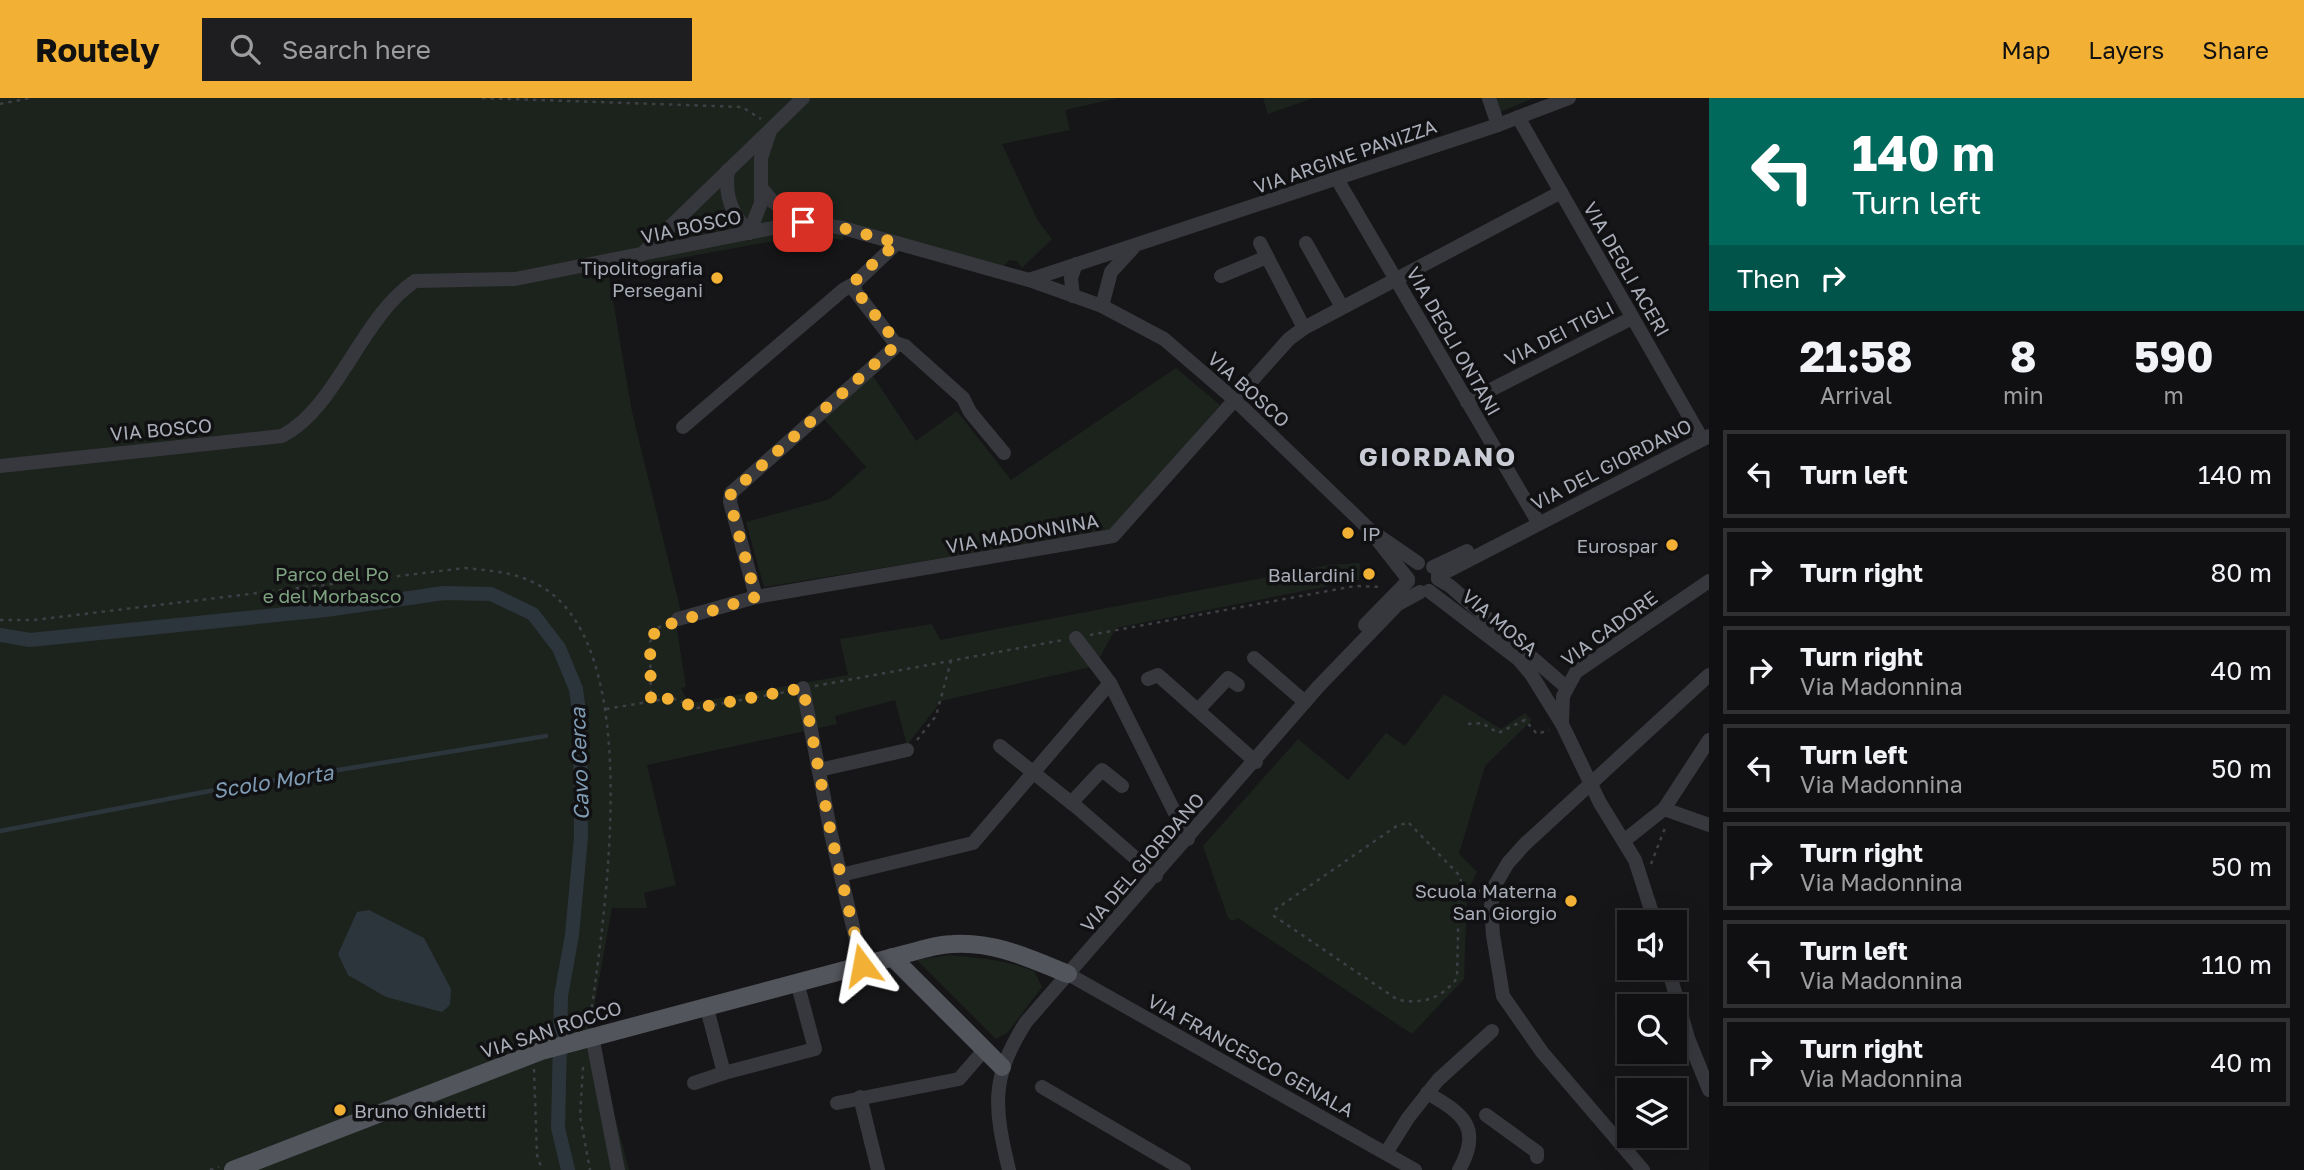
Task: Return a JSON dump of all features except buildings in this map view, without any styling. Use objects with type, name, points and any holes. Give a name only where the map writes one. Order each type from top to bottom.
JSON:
[{"type":"main road","name":"VIA SAN ROCCO","points":[[233,1170],[588,1032],[892,957],[952,943],[986,945],[1014,952],[1068,974]]},
{"type":"main road","points":[[892,957],[1002,1067]]},
{"type":"street","points":[[640,256],[803,98]]},
{"type":"street","points":[[1489,98],[1498,125]]},
{"type":"street","name":"VIA ARGINE PANIZZA","points":[[1029,280],[1133,248],[1498,125],[1569,98]]},
{"type":"street","name":"VIA DEGLI ACERI","points":[[1518,117],[1632,318],[1706,438]]},
{"type":"street","points":[[749,233],[763,190],[761,158],[771,128]]},
{"type":"street","points":[[728,170],[726,187],[730,207],[749,233]]},
{"type":"street","name":"VIA DEGLI ONTANI","points":[[1337,179],[1467,402],[1534,524]]},
{"type":"street","points":[[763,190],[773,202],[803,222]]},
{"type":"street","name":"VIA MADONNINA","points":[[678,619],[756,597],[1113,536],[1289,339],[1395,278],[1561,192]]},
{"type":"street","name":"VIA BOSCO","points":[[0,466],[282,436],[302,423],[386,310],[415,281],[515,279],[803,222],[843,228],[1029,280],[1102,306],[1164,339],[1236,401],[1370,530],[1418,564]]},
{"type":"street","points":[[683,426],[843,290],[854,284],[897,243]]},
{"type":"street","points":[[1260,243],[1304,328]]},
{"type":"street","points":[[1306,243],[1342,307]]},
{"type":"street","points":[[1102,306],[1111,272],[1133,248]]},
{"type":"street","points":[[1221,275],[1267,257]]},
{"type":"street","points":[[1073,296],[1071,278],[1076,264]]},
{"type":"street","points":[[854,284],[855,291],[895,343],[905,346],[963,398],[970,412],[1004,453]]},
{"type":"street","name":"VIA DEI TIGLI","points":[[1467,402],[1632,318]]},
{"type":"street","points":[[756,597],[730,502],[731,493],[893,349],[895,343]]},
{"type":"street","name":"VIA DEL GIORDANO","points":[[1002,1067],[1026,1022],[1256,762],[1318,687],[1398,604],[1432,581],[1520,535],[1534,524],[1706,438]]},
{"type":"street","name":"VIA BOSCO","points":[[1370,530],[1408,580]]},
{"type":"street","points":[[1418,564],[1432,581]]},
{"type":"street","name":"VIA DEL GIORDANO","points":[[1318,687],[1344,650],[1408,580],[1410,570],[1418,564]]},
{"type":"street","points":[[1408,580],[1432,581],[1450,586],[1565,690]]},
{"type":"street","name":"VIA MOSA","points":[[1432,581],[1531,674],[1591,786],[1625,840],[1651,910]]},
{"type":"street","name":"VIA CADORE","points":[[1559,726],[1565,690],[1576,672],[1709,581]]},
{"type":"street","points":[[1076,638],[1110,683],[1188,839]]},
{"type":"street","points":[[1254,658],[1305,702]]},
{"type":"street","points":[[1531,674],[1547,690],[1565,690]]},
{"type":"street","points":[[1148,679],[1158,675],[1256,762]]},
{"type":"street","points":[[1643,1170],[1542,1052],[1503,996],[1493,935],[1493,894],[1508,863],[1709,675]]},
{"type":"street","points":[[1198,710],[1228,678],[1238,685]]},
{"type":"street","points":[[841,876],[973,843],[1110,683]]},
{"type":"street","points":[[803,688],[862,965]]},
{"type":"street","points":[[1625,840],[1668,810],[1709,740]]},
{"type":"street","points":[[1000,746],[1072,803],[1156,876]]},
{"type":"street","points":[[819,770],[907,750]]},
{"type":"street","points":[[1072,803],[1102,770],[1122,786]]},
{"type":"street","points":[[1668,810],[1709,825]]},
{"type":"street","name":"VIA FRANCESCO GENALA","points":[[1068,974],[1415,1170]]},
{"type":"street","points":[[1671,980],[1688,1038],[1709,1090]]},
{"type":"street","points":[[694,1083],[815,1049],[797,982]]},
{"type":"street","points":[[706,1005],[724,1073]]},
{"type":"street","points":[[1386,1153],[1427,1093],[1492,1031]]},
{"type":"street","points":[[588,1032],[618,1170]]},
{"type":"street","points":[[836,1103],[959,1079],[985,1049]]},
{"type":"street","points":[[1002,1067],[997,1120],[1009,1170]]},
{"type":"street","points":[[1042,1087],[1184,1170]]},
{"type":"street","points":[[1427,1093],[1459,1111],[1469,1135],[1468,1154],[1459,1170]]},
{"type":"street","points":[[860,1097],[878,1170]]},
{"type":"street","points":[[1469,1135],[1489,1112],[1537,1152],[1537,1157]]},
{"type":"path","points":[[0,104],[30,98]]},
{"type":"path","points":[[482,98],[742,107],[756,114],[771,128]]},
{"type":"path","points":[[0,620],[34,620],[465,568],[509,572],[543,587],[568,610],[593,649],[612,751],[603,916],[588,1032]]},
{"type":"path","points":[[606,709],[672,698],[697,708],[1355,586],[1382,587],[1391,596]]},
{"type":"path","points":[[651,702],[650,642],[657,628],[678,619]]},
{"type":"path","points":[[907,750],[936,716],[951,661]]},
{"type":"path","points":[[1468,724],[1482,723],[1499,733],[1525,720],[1537,734],[1559,726]]},
{"type":"path","points":[[1647,895],[1648,873],[1668,810]]},
{"type":"path","points":[[1409,823],[1460,876],[1462,886],[1459,889],[1457,905],[1457,978],[1444,993],[1427,1001],[1398,1000],[1274,916],[1276,909],[1398,825],[1409,823]]},
{"type":"path","points":[[1462,886],[1493,894]]},
{"type":"path","points":[[536,1053],[537,1155],[542,1170]]},
{"type":"path","points":[[584,1057],[580,1116],[590,1170]]},
{"type":"green space","name":"Parco del Po e del Morbasco","points":[[0,98],[1118,98],[1065,110],[1070,130],[1002,144],[1038,221],[1052,239],[1022,268],[1017,261],[1009,260],[1004,266],[846,223],[843,240],[807,235],[608,271],[632,412],[681,612],[677,630],[686,687],[681,688],[686,698],[696,702],[848,675],[840,639],[932,624],[940,640],[1330,565],[1360,563],[1359,580],[1116,628],[1095,666],[941,701],[907,745],[895,700],[835,716],[837,724],[647,765],[676,885],[644,893],[647,908],[612,908],[591,1024],[629,1170],[0,1170]]},
{"type":"green space","points":[[1263,98],[1314,98],[1268,114]]},
{"type":"green space","points":[[1481,98],[1534,98],[1488,117]]},
{"type":"green space","points":[[1176,368],[1220,405],[1110,531],[764,587],[746,522],[830,499],[866,467],[824,419],[873,376],[916,441],[957,411],[1011,480]]},
{"type":"green space","points":[[1444,694],[1501,729],[1525,713],[1532,720],[1485,766],[1459,854],[1477,872],[1467,893],[1464,979],[1412,1034],[1238,918],[1232,921],[1228,918],[1203,846],[1298,739],[1348,780],[1386,733],[1405,746]]},
{"type":"green space","points":[[949,955],[1024,967],[1034,971],[1042,987],[1008,1032],[996,1039],[917,960]]},
{"type":"shaded area","points":[[369,910],[424,938],[451,989],[450,1005],[442,1012],[386,997],[348,975],[338,954],[357,912]]},
{"type":"waterway","name":"Cavo Cerca","points":[[0,635],[30,640],[326,610],[444,593],[491,594],[533,614],[559,648],[576,689],[580,720],[581,837],[572,935],[561,996],[558,1128],[568,1170]]},
{"type":"waterway","name":"Scolo Morta","points":[[0,831],[204,792],[546,736]]},
{"type":"place","name":"Tipolitografia Persegani","points":[[717,278]]},
{"type":"place","name":"IP","points":[[1348,533]]},
{"type":"place","name":"Eurospar","points":[[1672,545]]},
{"type":"place","name":"Ballardini","points":[[1369,574]]},
{"type":"place","name":"Scuola Materna San Giorgio","points":[[1571,901]]},
{"type":"place","name":"Bruno Ghidetti","points":[[340,1110]]},
{"type":"district","name":"GIORDANO","points":[[1438,456]]},
{"type":"route","points":[[803,222],[843,228],[897,243],[857,278],[854,284],[855,291],[893,338],[895,346],[737,484],[731,493],[730,502],[756,597],[678,619],[657,628],[650,642],[651,702],[672,698],[697,708],[803,688],[831,834],[862,965]]}]
